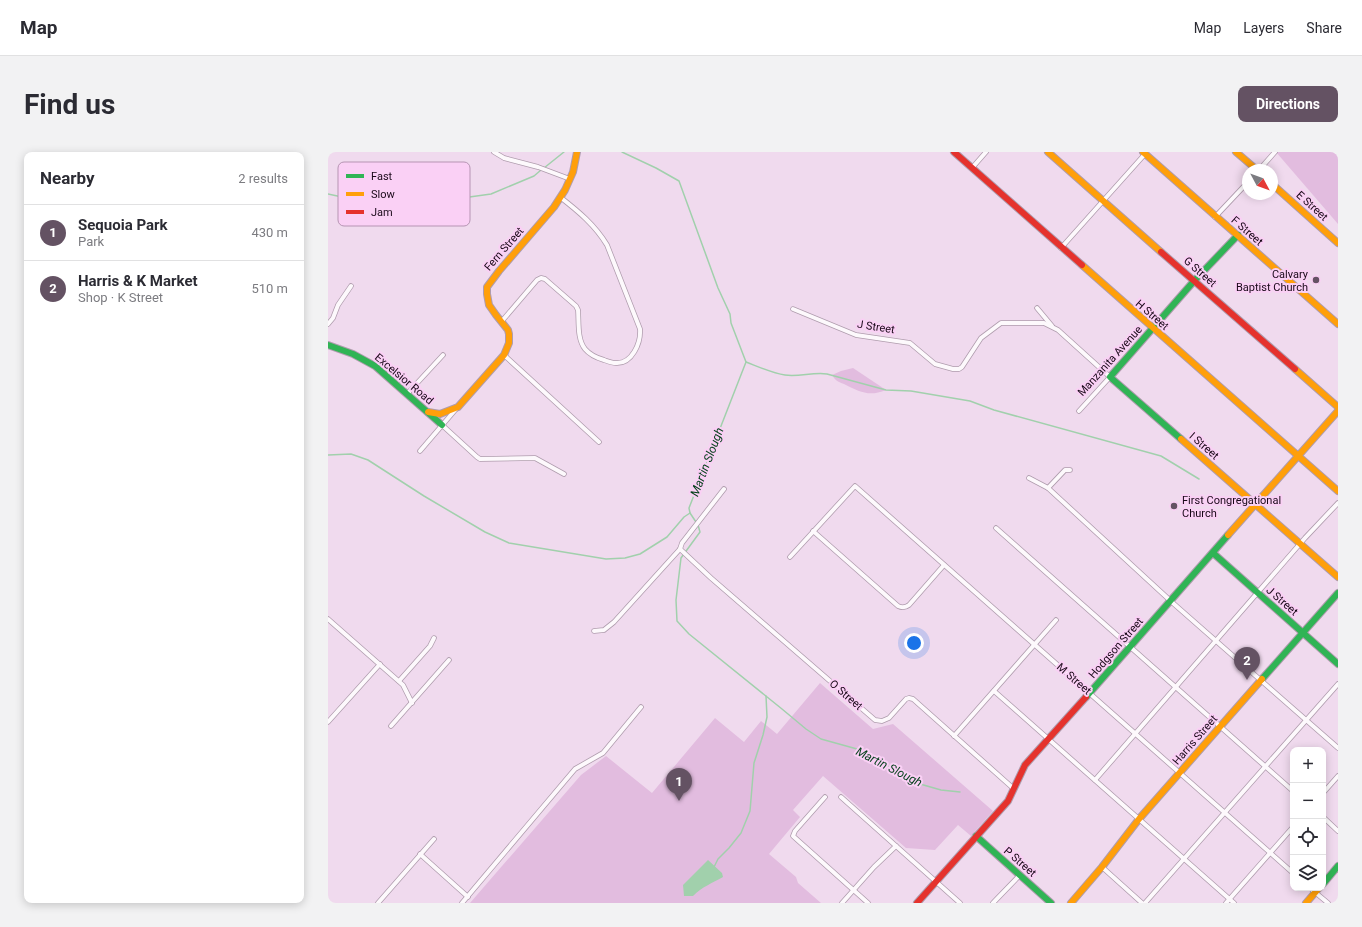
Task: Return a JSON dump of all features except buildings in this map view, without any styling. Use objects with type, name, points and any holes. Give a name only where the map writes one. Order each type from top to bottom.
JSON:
[{"type":"street","points":[[494,152],[504,158],[538,167],[570,179]]},
{"type":"street","name":"Fern Street","points":[[420,451],[504,355],[509,345],[510,335],[502,321],[488,304],[486,294],[487,287],[552,209],[560,197],[570,179],[577,152]]},
{"type":"street","name":"H Street","points":[[954,152],[1338,491]]},
{"type":"street","points":[[972,168],[986,152]]},
{"type":"street","name":"G Street","points":[[1048,152],[1338,408]]},
{"type":"street","points":[[1236,152],[1251,164]]},
{"type":"street","points":[[1264,164],[1275,152]]},
{"type":"street","points":[[1061,248],[1144,153]]},
{"type":"street","name":"F Street","points":[[1144,153],[1338,324]]},
{"type":"street","points":[[1215,217],[1242,188]]},
{"type":"street","name":"E Street","points":[[1278,189],[1338,243]]},
{"type":"street","points":[[502,321],[537,280],[545,278],[576,306],[578,310],[581,342],[585,350],[592,356],[615,363],[620,363],[631,356],[639,343],[641,336],[640,329],[607,245],[590,222],[560,197]]},
{"type":"street","name":"Manzanita Avenue","points":[[1079,411],[1194,281],[1238,235]]},
{"type":"street","points":[[328,324],[333,318],[338,305],[351,286]]},
{"type":"street","points":[[1037,308],[1052,326]]},
{"type":"street","name":"J Street","points":[[792,309],[856,336],[910,343],[935,364],[953,369],[959,369],[962,367],[981,338],[1001,323],[1044,323],[1052,326]]},
{"type":"street","name":"I Street","points":[[1052,326],[1338,577]]},
{"type":"street","name":"Excelsior Road","points":[[328,345],[352,353],[375,366],[442,425]]},
{"type":"street","points":[[407,394],[443,355]]},
{"type":"street","points":[[504,355],[599,442]]},
{"type":"street","points":[[428,412],[440,414],[458,407]]},
{"type":"street","name":"Hodgson Street","points":[[917,903],[1008,801],[1025,765],[1338,411]]},
{"type":"street","points":[[442,425],[480,459],[536,458],[564,474]]},
{"type":"street","points":[[1048,488],[1065,470],[1070,470]]},
{"type":"street","points":[[1029,478],[1048,488],[1171,600],[1338,748]]},
{"type":"street","name":"M Street","points":[[813,531],[855,486],[1290,870]]},
{"type":"street","points":[[594,631],[604,630],[614,622],[680,549],[682,543],[724,489]]},
{"type":"street","points":[[1095,780],[1257,593],[1338,503]]},
{"type":"street","points":[[996,528],[1290,788]]},
{"type":"street","points":[[790,557],[813,531],[898,606],[906,607],[944,565]]},
{"type":"street","name":"O Street","points":[[680,549],[711,578],[875,720],[882,721],[889,718],[906,699],[913,699],[1014,788]]},
{"type":"street","name":"J Street","points":[[1213,553],[1338,664]]},
{"type":"street","name":"Harris Street","points":[[1071,903],[1102,867],[1139,819],[1338,593]]},
{"type":"street","points":[[328,619],[399,681],[403,685],[412,703]]},
{"type":"street","points":[[954,736],[1056,620]]},
{"type":"street","points":[[399,681],[430,646],[434,638]]},
{"type":"street","points":[[391,726],[449,660]]},
{"type":"street","points":[[328,722],[380,664]]},
{"type":"street","points":[[1102,867],[1144,903],[1338,684]]},
{"type":"street","points":[[994,691],[1234,903]]},
{"type":"street","points":[[462,903],[575,769],[603,753],[641,707]]},
{"type":"street","points":[[1326,790],[1338,776]]},
{"type":"street","points":[[825,797],[795,831],[793,836],[868,903]]},
{"type":"street","points":[[841,797],[960,903]]},
{"type":"street","points":[[1325,819],[1338,831]]},
{"type":"street","points":[[1226,903],[1290,830]]},
{"type":"street","name":"P Street","points":[[976,836],[1052,903]]},
{"type":"street","points":[[378,903],[434,839]]},
{"type":"street","points":[[842,903],[896,846]]},
{"type":"street","points":[[420,854],[468,897]]},
{"type":"street","points":[[1326,880],[1338,866]]},
{"type":"street","points":[[993,903],[1020,875]]},
{"type":"street","points":[[1306,903],[1314,891]]},
{"type":"street","points":[[1316,891],[1328,903]]},
{"type":"shaded area","points":[[1276,152],[1338,152],[1338,224]]},
{"type":"shaded area","points":[[853,368],[886,390],[875,393],[865,393],[839,382],[832,375]]},
{"type":"shaded area","points":[[820,683],[873,729],[893,724],[993,811],[971,836],[958,825],[935,850],[906,848],[823,776],[793,810],[800,817],[769,854],[796,877],[798,883],[821,903],[470,903],[581,775],[606,756],[652,793],[715,718],[744,742],[761,721],[777,734]]},
{"type":"shaded area","points":[[708,860],[722,873],[723,877],[693,896],[684,896],[683,885]]},
{"type":"waterway","points":[[544,168],[564,152]]},
{"type":"waterway","name":"Martin Slough","points":[[622,152],[679,181],[718,288],[730,314],[731,323],[746,362],[689,508],[690,513],[696,522]]},
{"type":"waterway","points":[[470,197],[491,194],[534,176],[541,170]]},
{"type":"waterway","points":[[328,194],[338,196]]},
{"type":"waterway","points":[[746,362],[785,375],[827,374],[886,390],[911,391],[970,401],[994,410],[1161,456],[1199,479]]},
{"type":"waterway","points":[[328,455],[351,454],[368,460],[424,496],[485,532],[509,543],[606,559],[625,558],[640,554],[667,537],[684,517],[690,513]]},
{"type":"waterway","name":"Martin Slough","points":[[698,525],[700,532],[681,558],[676,600],[677,621],[689,634],[806,729],[821,739],[857,749],[920,784],[941,790],[960,792]]},
{"type":"waterway","points":[[714,867],[718,859],[741,833],[750,811],[754,763],[767,717],[766,696]]},
{"type":"traffic: fast","points":[[1181,439],[1110,377],[1194,281],[1238,235]]},
{"type":"traffic: fast","points":[[328,345],[353,354],[375,366],[442,425]]},
{"type":"traffic: fast","points":[[1086,697],[1228,535]]},
{"type":"traffic: fast","points":[[1213,553],[1338,664]]},
{"type":"traffic: fast","points":[[1262,679],[1338,593]]},
{"type":"traffic: fast","points":[[976,836],[1051,903]]},
{"type":"traffic: fast","points":[[1326,880],[1338,866]]},
{"type":"traffic: slow","points":[[428,412],[440,414],[458,407],[504,355],[509,343],[509,334],[508,330],[489,305],[487,287],[554,207],[565,190],[573,172],[577,152]]},
{"type":"traffic: slow","points":[[1048,152],[1161,252]]},
{"type":"traffic: slow","points":[[1143,152],[1338,324]]},
{"type":"traffic: slow","points":[[1236,152],[1250,164]]},
{"type":"traffic: slow","points":[[1278,189],[1338,243]]},
{"type":"traffic: slow","points":[[1082,265],[1338,491]]},
{"type":"traffic: slow","points":[[1295,369],[1338,407]]},
{"type":"traffic: slow","points":[[1228,535],[1338,411]]},
{"type":"traffic: slow","points":[[1181,439],[1338,577]]},
{"type":"traffic: slow","points":[[1071,903],[1102,867],[1139,819],[1262,679]]},
{"type":"traffic: slow","points":[[1306,903],[1316,891]]},
{"type":"traffic: jam","points":[[954,152],[1082,265]]},
{"type":"traffic: jam","points":[[1161,252],[1295,369]]},
{"type":"traffic: jam","points":[[917,903],[1008,801],[1025,765],[1086,697]]},
{"type":"place","name":"Calvary Baptist Church","points":[[1316,280]]},
{"type":"place","name":"First Congregational Church","points":[[1174,506]]},
{"type":"place","name":"Harris & K Market","points":[[1247,680]]},
{"type":"place","name":"Sequoia Park","points":[[679,801]]}]
